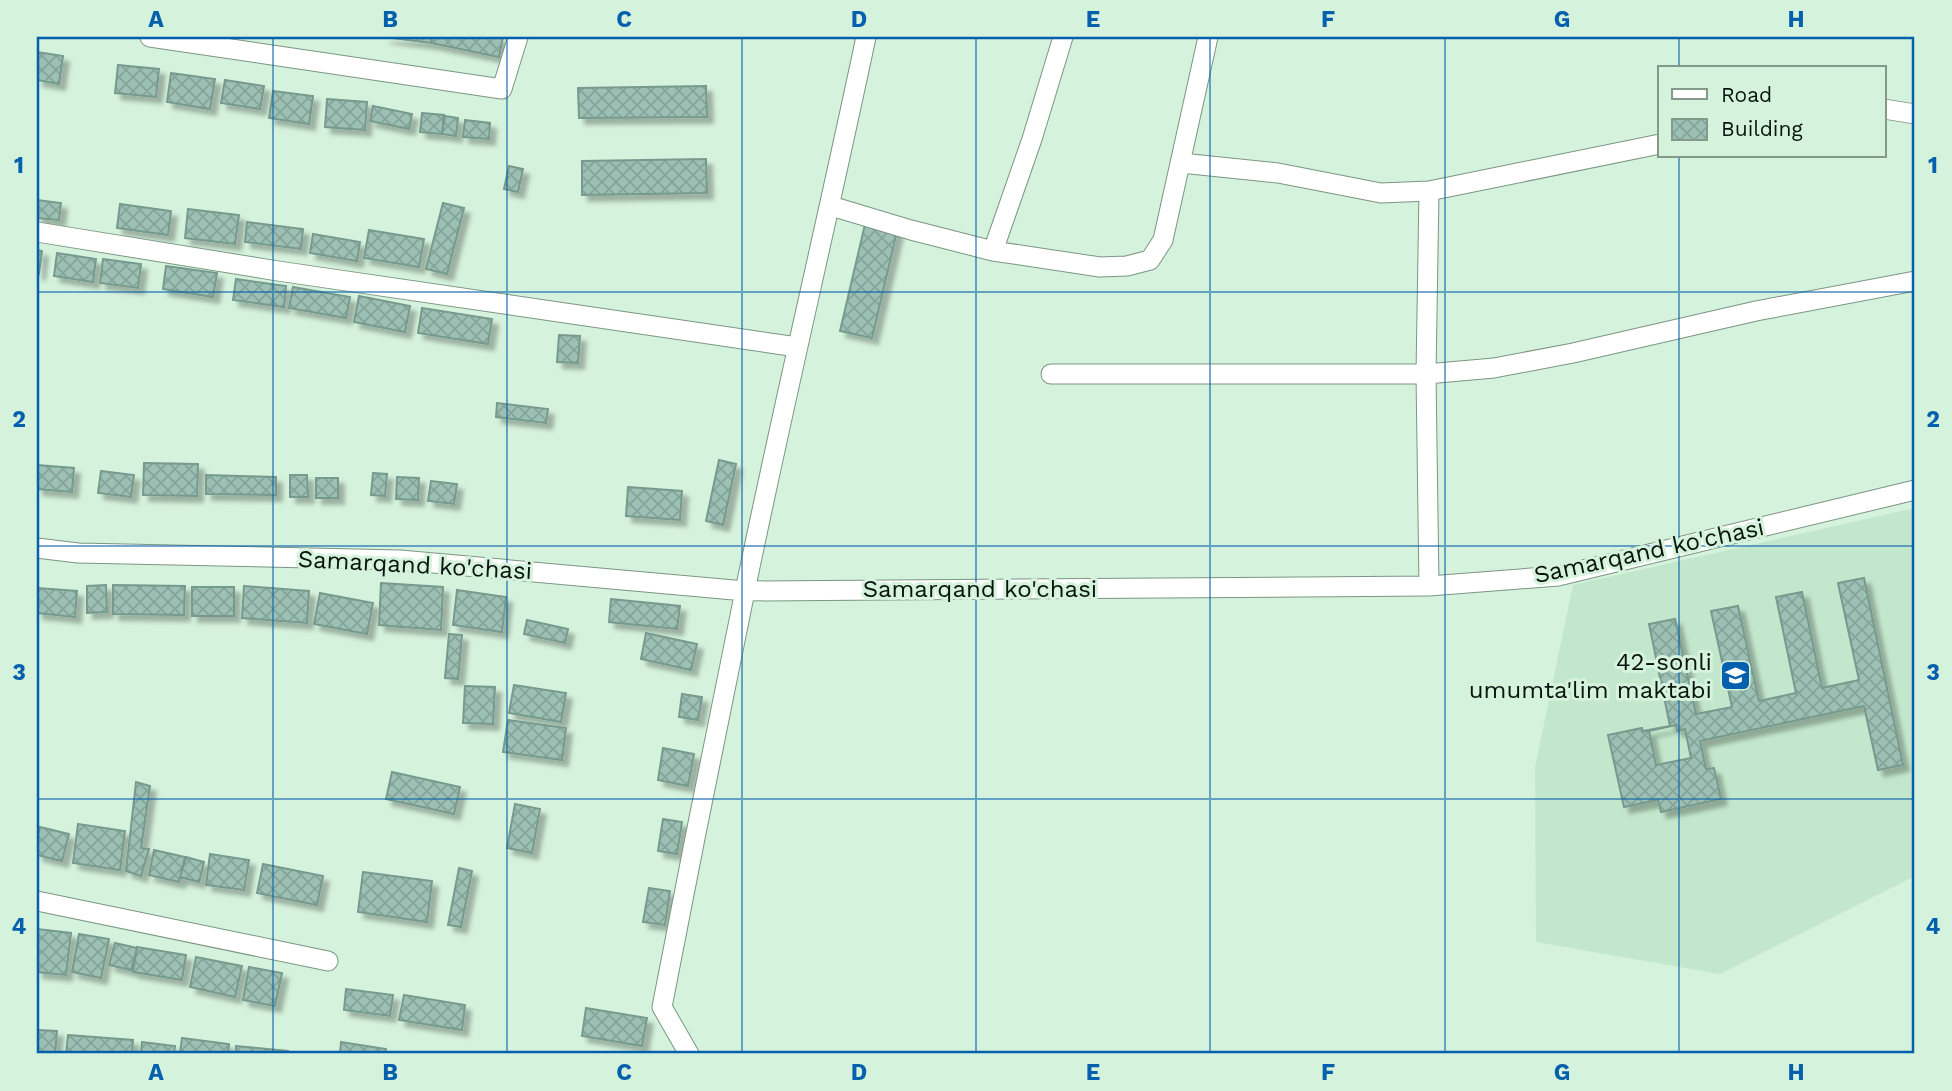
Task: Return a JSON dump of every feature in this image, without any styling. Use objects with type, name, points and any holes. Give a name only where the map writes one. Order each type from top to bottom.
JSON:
[{"type":"street","points":[[150,37],[502,89],[518,37]]},
{"type":"street","points":[[690,1054],[662,1007],[745,591],[866,37]]},
{"type":"street","points":[[993,251],[1032,139],[1063,37]]},
{"type":"street","points":[[831,206],[993,251],[1100,267],[1126,266],[1150,260],[1163,240],[1208,37]]},
{"type":"street","points":[[1885,109],[1915,114]]},
{"type":"street","points":[[1181,163],[1278,173],[1381,193],[1429,191],[1658,144]]},
{"type":"street","points":[[1429,191],[1426,374],[1429,586]]},
{"type":"street","points":[[37,232],[278,271],[797,347]]},
{"type":"street","points":[[1051,374],[1426,374],[1494,368],[1915,281]]},
{"type":"street","name":"Samarqand ko'chasi","points":[[37,548],[78,553],[400,560],[745,591],[1429,586],[1558,576],[1915,490]]},
{"type":"street","points":[[37,901],[328,961]]},
{"type":"shaded area","name":"42-sonli umumta'lim maktabi","points":[[1915,508],[1915,876],[1720,974],[1536,942],[1535,767],[1573,585]]},
{"type":"building","points":[[384,37],[432,37],[431,43]]},
{"type":"building","points":[[432,37],[503,37],[499,57],[431,43]]},
{"type":"building","points":[[37,52],[63,56],[59,84],[37,80]]},
{"type":"building","points":[[118,65],[159,69],[156,97],[115,93]]},
{"type":"building","points":[[171,73],[215,79],[210,109],[167,102]]},
{"type":"building","points":[[225,80],[264,86],[260,109],[221,103]]},
{"type":"building","points":[[706,86],[707,117],[579,118],[578,88]]},
{"type":"building","points":[[273,91],[313,96],[309,124],[269,118]]},
{"type":"building","points":[[327,99],[367,102],[365,130],[325,127]]},
{"type":"building","points":[[373,106],[412,114],[409,129],[370,121]]},
{"type":"building","points":[[422,113],[444,115],[442,134],[420,132]]},
{"type":"building","points":[[445,116],[458,118],[456,136],[442,134]]},
{"type":"building","points":[[465,120],[490,123],[489,139],[463,137]]},
{"type":"building","points":[[706,159],[707,193],[582,195],[582,161]]},
{"type":"building","points":[[509,166],[523,169],[518,192],[504,189]]},
{"type":"building","points":[[37,200],[61,203],[59,220],[37,218]]},
{"type":"building","points":[[443,203],[464,208],[447,274],[426,269]]},
{"type":"building","points":[[120,204],[171,211],[168,235],[117,228]]},
{"type":"building","points":[[188,209],[239,215],[235,244],[185,238]]},
{"type":"building","points":[[866,220],[898,227],[872,338],[840,331]]},
{"type":"building","points":[[247,222],[303,229],[301,249],[245,242]]},
{"type":"building","points":[[369,230],[424,239],[419,267],[364,258]]},
{"type":"building","points":[[313,234],[360,242],[357,261],[310,253]]},
{"type":"building","points":[[37,250],[42,251],[39,274],[37,274]]},
{"type":"building","points":[[57,253],[96,259],[93,282],[54,276]]},
{"type":"building","points":[[103,259],[141,264],[138,288],[100,283]]},
{"type":"building","points":[[166,266],[217,273],[213,297],[163,289]]},
{"type":"building","points":[[236,279],[286,286],[284,307],[233,300]]},
{"type":"building","points":[[293,287],[350,297],[346,318],[289,308]]},
{"type":"building","points":[[359,296],[410,306],[405,332],[354,322]]},
{"type":"building","points":[[422,308],[492,319],[488,344],[418,333]]},
{"type":"building","points":[[559,335],[580,336],[578,363],[557,362]]},
{"type":"building","points":[[497,403],[548,409],[546,423],[496,417]]},
{"type":"building","points":[[719,460],[736,464],[723,525],[706,521]]},
{"type":"building","points":[[144,463],[198,464],[197,496],[143,495]]},
{"type":"building","points":[[37,465],[74,468],[72,492],[37,489]]},
{"type":"building","points":[[101,471],[134,475],[131,497],[98,493]]},
{"type":"building","points":[[373,473],[387,474],[385,496],[371,495]]},
{"type":"building","points":[[206,475],[276,477],[276,495],[206,494]]},
{"type":"building","points":[[290,475],[307,475],[308,497],[290,497]]},
{"type":"building","points":[[397,477],[419,478],[418,500],[396,499]]},
{"type":"building","points":[[316,478],[338,478],[338,498],[316,498]]},
{"type":"building","points":[[431,481],[457,484],[454,504],[428,501]]},
{"type":"building","points":[[628,487],[682,491],[680,520],[626,516]]},
{"type":"building","points":[[1864,578],[1903,765],[1878,770],[1864,706],[1700,741],[1706,769],[1714,768],[1721,799],[1661,812],[1658,800],[1624,807],[1608,735],[1670,726],[1649,624],[1675,619],[1696,714],[1732,707],[1711,611],[1738,606],[1759,701],[1796,693],[1776,597],[1802,592],[1822,688],[1859,680],[1838,583]],"holes":[[[1676,725],[1677,731],[1685,729],[1691,758],[1656,765],[1649,731]]]},
{"type":"building","points":[[381,583],[443,587],[441,630],[379,625]]},
{"type":"building","points":[[106,585],[107,612],[87,613],[87,586]]},
{"type":"building","points":[[113,585],[185,586],[184,615],[113,614]]},
{"type":"building","points":[[244,586],[309,591],[307,623],[242,618]]},
{"type":"building","points":[[192,587],[234,587],[234,616],[192,616]]},
{"type":"building","points":[[37,588],[77,591],[75,617],[37,613]]},
{"type":"building","points":[[457,590],[506,597],[502,632],[453,625]]},
{"type":"building","points":[[320,593],[373,603],[367,634],[314,624]]},
{"type":"building","points":[[611,599],[680,606],[677,629],[609,622]]},
{"type":"building","points":[[527,620],[568,629],[565,643],[524,634]]},
{"type":"building","points":[[646,633],[697,644],[691,670],[641,659]]},
{"type":"building","points":[[449,634],[462,635],[458,679],[445,678]]},
{"type":"building","points":[[514,685],[566,693],[561,722],[509,713]]},
{"type":"building","points":[[465,686],[495,687],[493,724],[463,723]]},
{"type":"building","points":[[682,694],[702,697],[698,720],[679,717]]},
{"type":"building","points":[[508,720],[566,728],[562,760],[503,752]]},
{"type":"building","points":[[663,748],[694,754],[688,786],[658,780]]},
{"type":"building","points":[[392,772],[460,787],[454,814],[386,799]]},
{"type":"building","points":[[136,782],[150,786],[141,848],[149,849],[141,876],[126,871]]},
{"type":"building","points":[[515,804],[540,809],[532,853],[507,848]]},
{"type":"building","points":[[663,819],[682,822],[677,854],[658,851]]},
{"type":"building","points":[[78,824],[125,831],[120,870],[73,863]]},
{"type":"building","points":[[40,827],[69,834],[62,861],[37,855]]},
{"type":"building","points":[[154,850],[185,857],[179,882],[149,875]]},
{"type":"building","points":[[210,854],[249,860],[244,890],[206,885]]},
{"type":"building","points":[[186,857],[204,862],[199,882],[180,877]]},
{"type":"building","points":[[263,864],[323,876],[317,905],[257,893]]},
{"type":"building","points":[[459,868],[472,871],[461,927],[448,925]]},
{"type":"building","points":[[363,872],[432,881],[427,922],[358,912]]},
{"type":"building","points":[[649,888],[670,891],[665,925],[643,922]]},
{"type":"building","points":[[37,929],[71,933],[66,975],[37,972]]},
{"type":"building","points":[[79,934],[109,939],[101,978],[72,972]]},
{"type":"building","points":[[115,943],[137,948],[131,970],[109,965]]},
{"type":"building","points":[[137,947],[186,955],[182,980],[133,972]]},
{"type":"building","points":[[196,957],[242,966],[235,997],[190,987]]},
{"type":"building","points":[[249,967],[282,973],[275,1006],[243,1000]]},
{"type":"building","points":[[346,989],[393,995],[390,1016],[344,1010]]},
{"type":"building","points":[[404,995],[465,1005],[462,1030],[399,1020]]},
{"type":"building","points":[[586,1008],[647,1018],[642,1046],[582,1036]]},
{"type":"building","points":[[37,1030],[57,1031],[55,1054],[37,1053]]},
{"type":"building","points":[[68,1035],[133,1040],[132,1054],[66,1054]]},
{"type":"building","points":[[182,1038],[229,1044],[228,1054],[180,1053]]},
{"type":"building","points":[[142,1042],[175,1046],[174,1054],[141,1054]]},
{"type":"building","points":[[341,1042],[386,1049],[385,1054],[340,1054]]},
{"type":"building","points":[[236,1046],[288,1051],[288,1054],[236,1054]]},
{"type":"place","name":"42-sonli umumta'lim maktabi","points":[[1735,676]]}]
